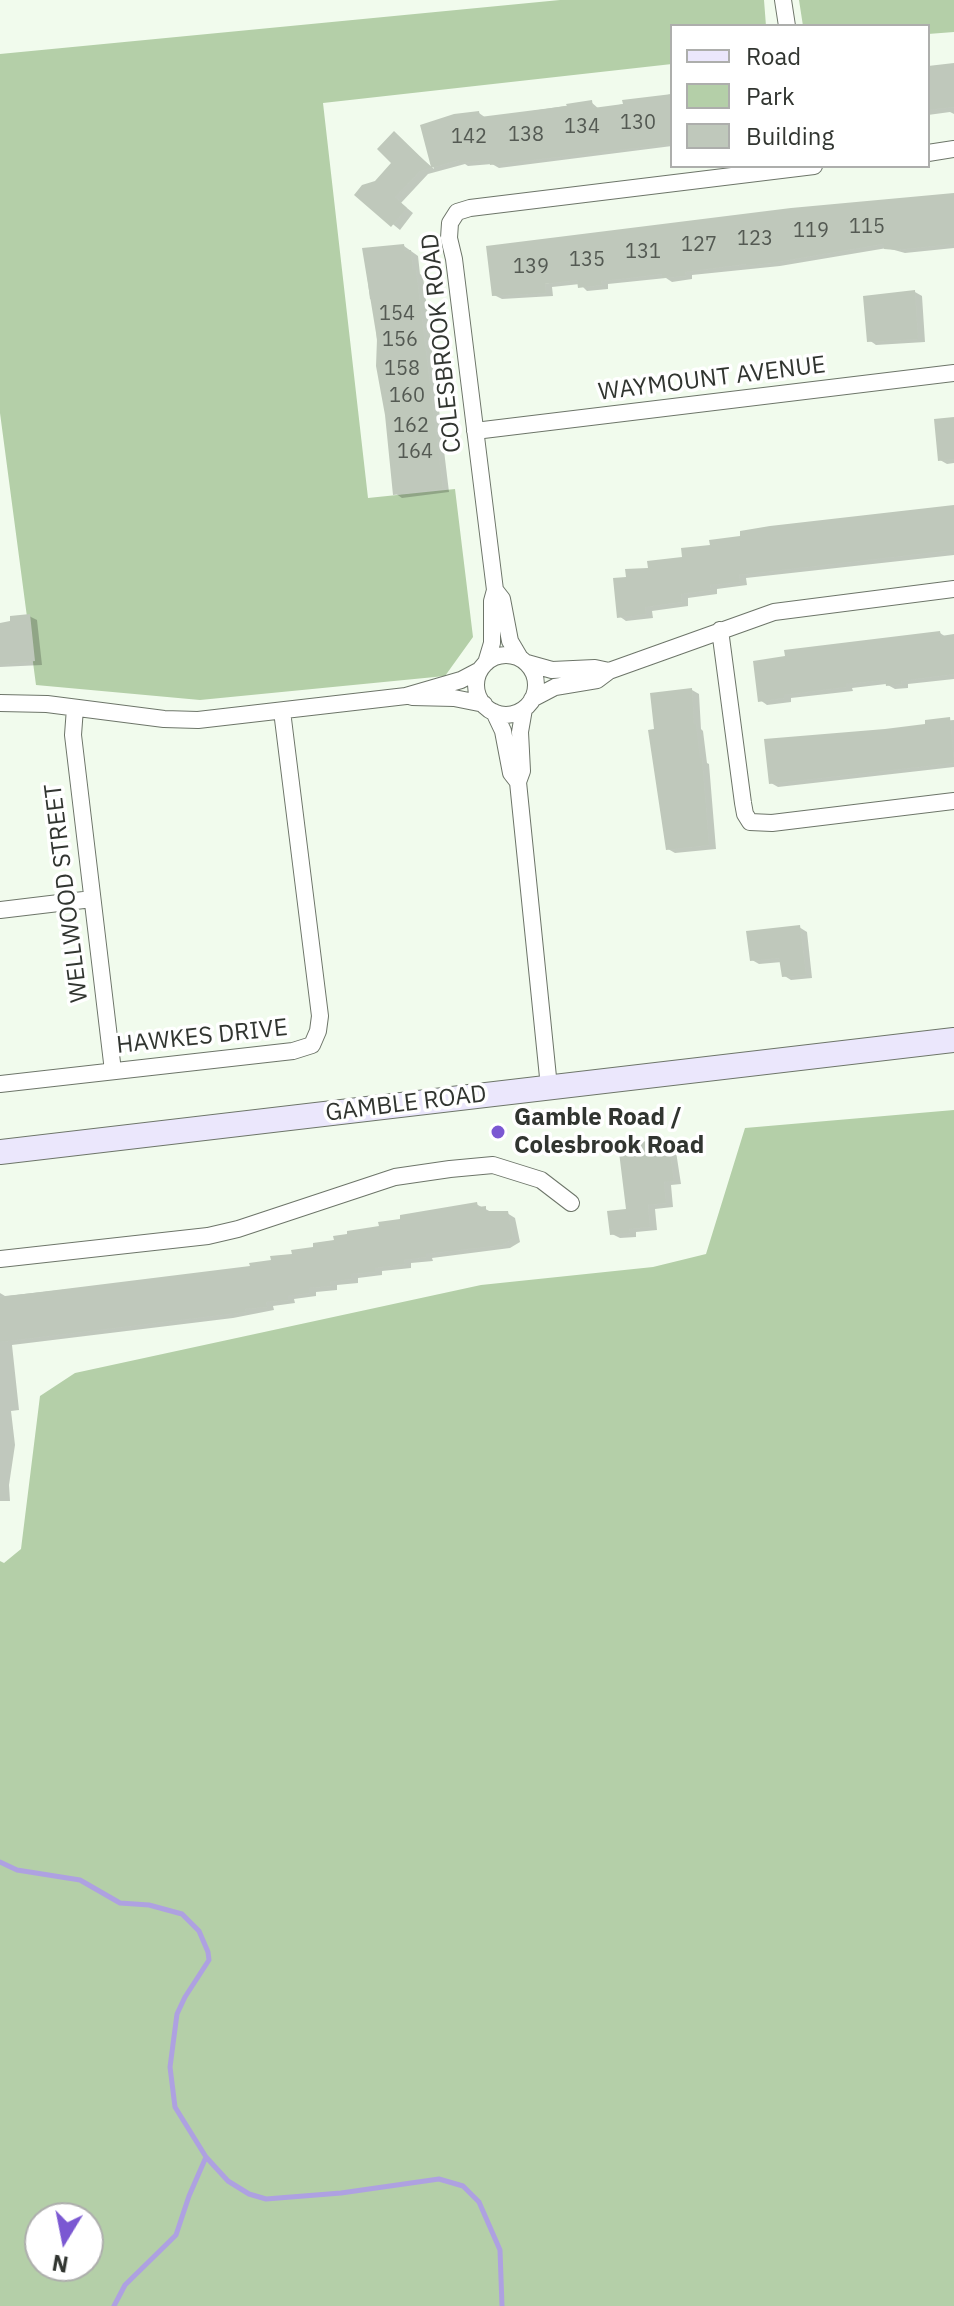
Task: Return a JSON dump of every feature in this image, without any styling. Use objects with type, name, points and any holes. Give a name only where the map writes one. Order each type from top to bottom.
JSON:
[{"type":"main road","name":"GAMBLE ROAD","points":[[0,1152],[954,1040]]},
{"type":"street","points":[[783,0],[787,24]]},
{"type":"street","points":[[930,153],[954,149]]},
{"type":"street","name":"COLESBROOK ROAD","points":[[483,666],[491,648],[495,590],[449,238],[450,223],[457,212],[470,208],[791,168]]},
{"type":"street","name":"WAYMOUNT AVENUE","points":[[475,431],[954,373]]},
{"type":"street","points":[[406,696],[454,698],[510,714],[555,687],[597,680],[609,671],[720,630],[791,609],[954,589]]},
{"type":"street","name":"COLESBROOK ROAD","points":[[495,590],[502,599],[510,641],[524,661]]},
{"type":"street","points":[[720,630],[743,803],[750,822],[761,824],[954,801]]},
{"type":"street","points":[[0,703],[21,702],[181,720],[406,696],[461,680],[501,655],[552,670],[595,668],[609,671]]},
{"type":"street","points":[[524,661],[536,681],[520,732],[522,771],[518,782],[549,1087]]},
{"type":"street","points":[[483,666],[476,687],[503,731],[511,773],[518,782]]},
{"type":"street","name":"WELLWOOD STREET","points":[[75,708],[73,735],[113,1071]]},
{"type":"street","name":"HAWKES DRIVE","points":[[0,1084],[303,1050],[312,1045],[320,1016],[282,711]]},
{"type":"street","points":[[0,910],[92,899]]},
{"type":"street","points":[[0,1259],[208,1236],[265,1221],[395,1177],[450,1169],[493,1165],[541,1180],[571,1203]]},
{"type":"green space","points":[[560,0],[764,0],[766,24],[670,24],[670,64],[323,103],[368,498],[455,489],[473,637],[445,676],[200,700],[36,685],[0,413],[0,54]]},
{"type":"green space","points":[[799,0],[954,0],[954,32],[930,34],[930,24],[803,24]]},
{"type":"green space","points":[[954,1110],[954,2306],[0,2306],[0,1561],[4,1563],[21,1549],[40,1396],[75,1373],[481,1285],[653,1267],[706,1254],[745,1128]]},
{"type":"building","points":[[954,63],[954,107],[930,110],[930,66]]},
{"type":"building","points":[[670,94],[670,144],[490,165],[489,160],[459,163],[459,160],[420,171],[395,197],[407,208],[391,227],[354,195],[362,185],[375,181],[391,163],[377,149],[394,131],[431,167],[420,125],[454,114],[479,111],[480,117],[592,100],[593,108],[623,104],[622,100]]},
{"type":"building","points":[[954,193],[954,244],[896,250],[884,249],[883,244],[771,263],[685,272],[686,276],[662,278],[662,274],[601,281],[602,285],[578,288],[577,280],[545,284],[546,293],[492,296],[486,246],[791,208]]},
{"type":"building","points":[[404,244],[405,251],[411,250],[413,270],[416,270],[443,489],[393,495],[385,415],[376,366],[377,339],[362,248]]},
{"type":"building","points":[[915,290],[918,339],[867,342],[863,296]]},
{"type":"building","points":[[954,417],[954,459],[938,461],[934,419]]},
{"type":"building","points":[[954,505],[954,550],[739,575],[740,582],[710,585],[711,590],[681,594],[682,602],[645,607],[646,614],[617,618],[613,578],[626,577],[625,569],[648,568],[647,561],[682,557],[681,548],[710,545],[709,540],[740,536],[740,531],[770,526]]},
{"type":"building","points":[[30,614],[35,661],[0,665],[0,623],[10,621],[10,616]]},
{"type":"building","points":[[940,631],[941,636],[954,634],[954,674],[886,686],[885,680],[846,684],[846,687],[784,695],[784,698],[758,702],[753,661],[785,656],[784,650]]},
{"type":"building","points":[[692,688],[694,725],[702,758],[709,845],[666,850],[648,730],[654,729],[650,693]]},
{"type":"building","points":[[950,717],[954,763],[769,784],[764,739],[885,729]]},
{"type":"building","points":[[800,925],[806,975],[782,977],[779,958],[750,961],[746,931]]},
{"type":"building","points":[[668,1139],[674,1181],[664,1182],[666,1203],[648,1205],[650,1227],[610,1235],[607,1211],[626,1209],[618,1144]]},
{"type":"building","points":[[477,1202],[478,1207],[486,1206],[486,1211],[508,1211],[513,1238],[502,1245],[426,1254],[426,1257],[404,1260],[405,1264],[375,1268],[375,1272],[351,1274],[351,1279],[330,1282],[331,1286],[309,1288],[309,1293],[288,1296],[288,1300],[266,1302],[267,1307],[245,1309],[246,1312],[0,1342],[0,1297],[250,1266],[249,1263],[271,1260],[270,1256],[292,1254],[291,1250],[334,1240],[333,1236],[347,1234],[347,1231],[400,1219],[400,1215]]},
{"type":"waterway","points":[[0,1862],[17,1870],[80,1880],[120,1903],[149,1905],[182,1914],[199,1931],[209,1960],[177,2014],[170,2067],[175,2107],[206,2157],[228,2181],[249,2194],[266,2199],[341,2193],[439,2179],[463,2186],[479,2202],[500,2250],[502,2306]]},
{"type":"waterway","points":[[114,2306],[125,2285],[176,2235],[206,2157]]},
{"type":"place","name":"Gamble Road / Colesbrook Road","points":[[498,1132]]}]
